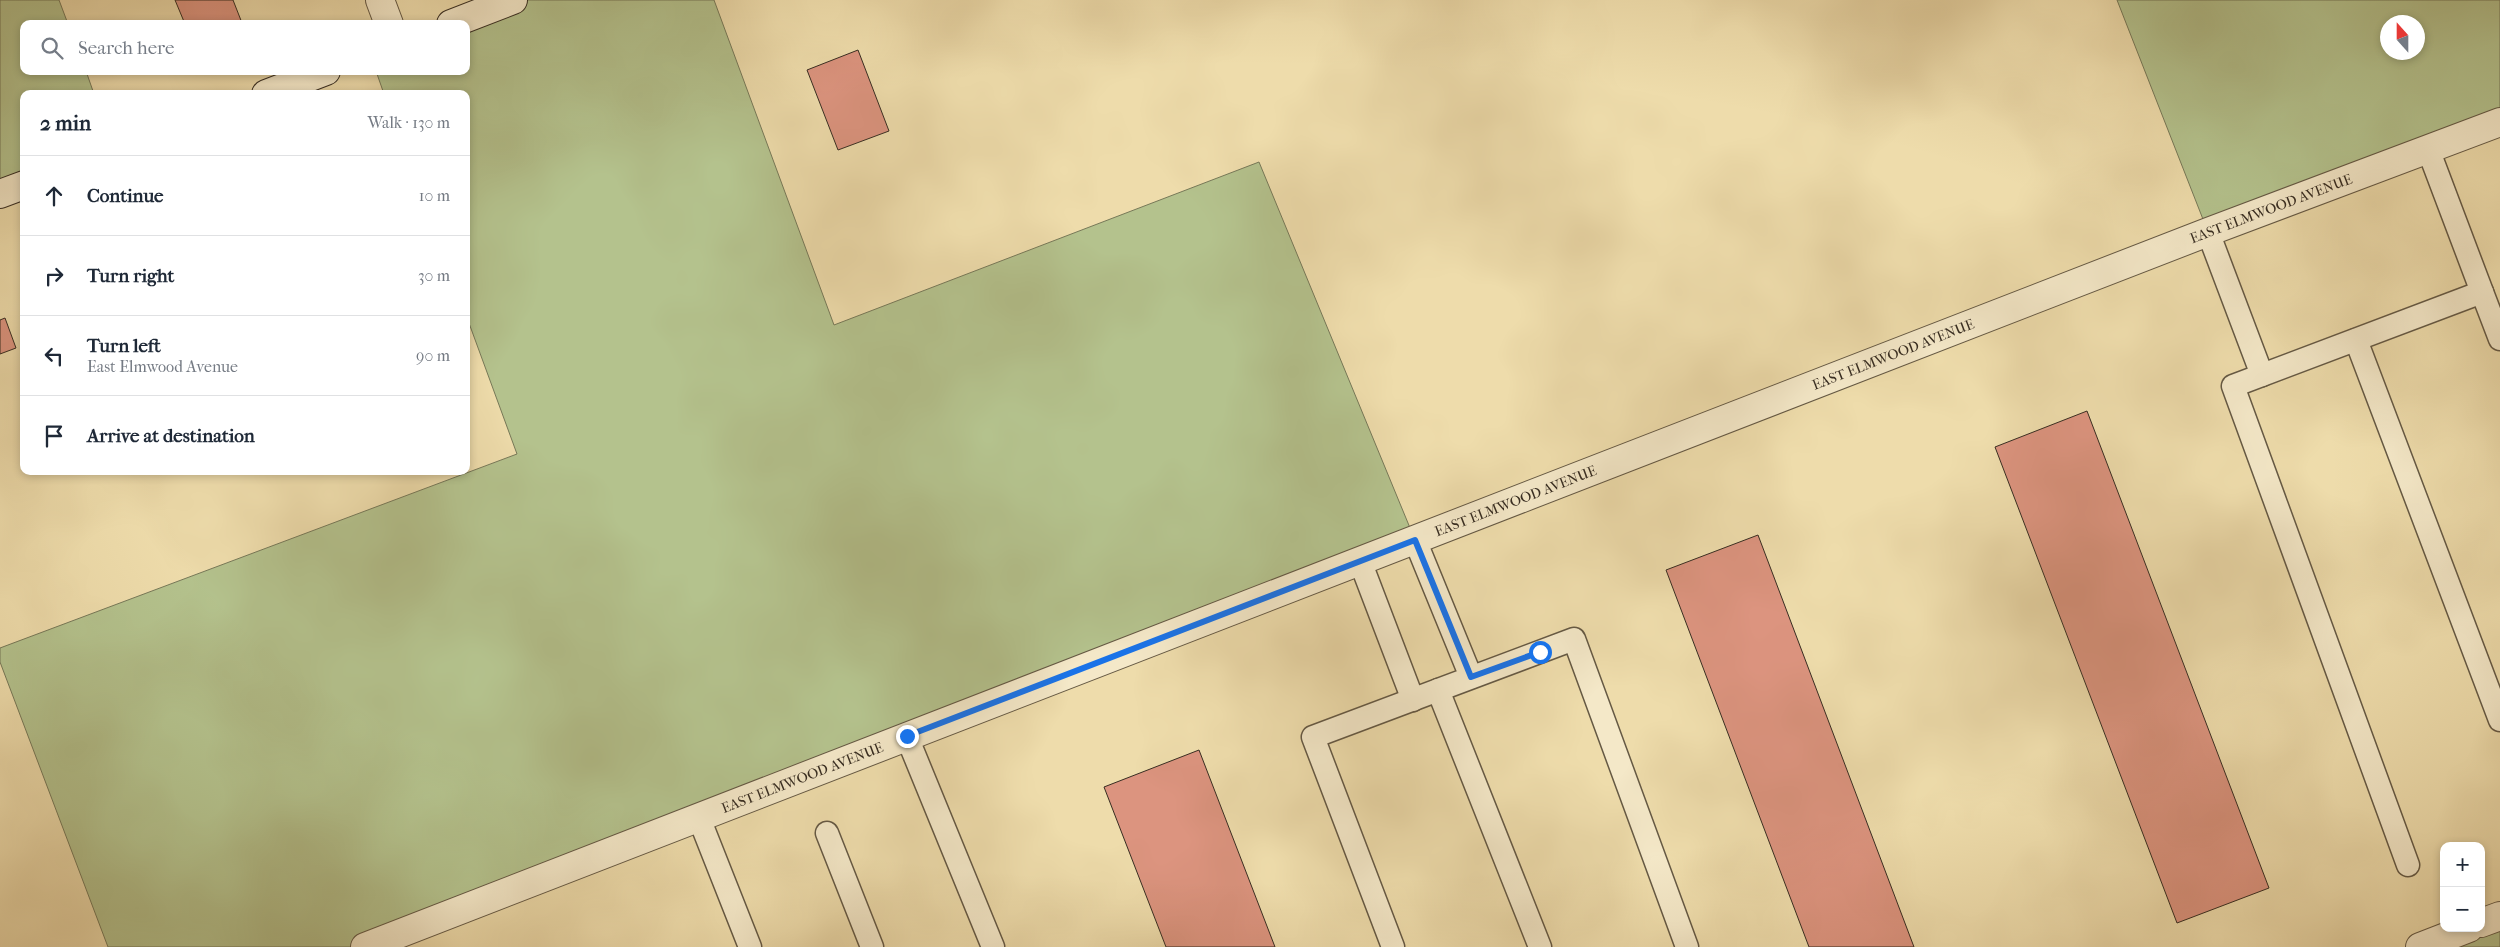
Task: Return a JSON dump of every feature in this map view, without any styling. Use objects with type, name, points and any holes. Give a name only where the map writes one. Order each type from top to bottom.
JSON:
[{"type":"street","points":[[380,0],[388,20]]},
{"type":"street","points":[[461,20],[513,0]]},
{"type":"street","points":[[276,90],[316,75]]},
{"type":"street","name":"EAST ELMWOOD AVENUE","points":[[365,947],[395,942],[699,818],[907,736],[2208,232],[2500,122]]},
{"type":"street","points":[[0,194],[20,186]]},
{"type":"street","points":[[2485,922],[2500,916]]},
{"type":"street","points":[[2420,947],[2458,932]]},
{"type":"lane","points":[[2428,149],[2500,339]]},
{"type":"lane","points":[[2208,232],[2262,375]]},
{"type":"lane","points":[[2408,866],[2233,386],[2482,292]]},
{"type":"lane","points":[[2356,340],[2500,720]]},
{"type":"lane","points":[[1415,540],[1471,677]]},
{"type":"lane","points":[[1360,561],[1413,700]]},
{"type":"lane","points":[[1393,947],[1313,737],[1574,639],[1687,947]]},
{"type":"lane","points":[[1438,690],[1540,947]]},
{"type":"lane","points":[[907,736],[993,947]]},
{"type":"lane","points":[[699,818],[750,947]]},
{"type":"lane","points":[[827,833],[872,947]]},
{"type":"green space","points":[[0,0],[59,0],[66,20],[20,20],[20,75],[87,75],[93,90],[20,90],[20,186],[0,194]]},
{"type":"green space","points":[[513,0],[714,0],[834,325],[1259,162],[1415,540],[365,947],[108,947],[0,662],[0,648],[461,475],[470,475],[470,472],[517,454],[470,326],[470,90],[383,90],[377,75],[470,75],[470,22]]},
{"type":"green space","points":[[2117,0],[2500,0],[2500,122],[2208,232]]},
{"type":"green space","points":[[2500,916],[2500,947],[2420,947],[2459,932],[2485,932],[2485,922]]},
{"type":"building","points":[[175,0],[233,0],[241,20],[183,20]]},
{"type":"building","points":[[858,50],[889,131],[838,150],[807,70]]},
{"type":"building","points":[[5,318],[16,348],[0,354],[0,320]]},
{"type":"building","points":[[2087,411],[2269,888],[2177,923],[1995,447]]},
{"type":"building","points":[[1758,535],[1914,947],[1809,947],[1666,570]]},
{"type":"building","points":[[1199,750],[1275,947],[1166,947],[1104,787]]},
{"type":"route","points":[[907,736],[1415,540],[1471,677],[1540,652]]}]
